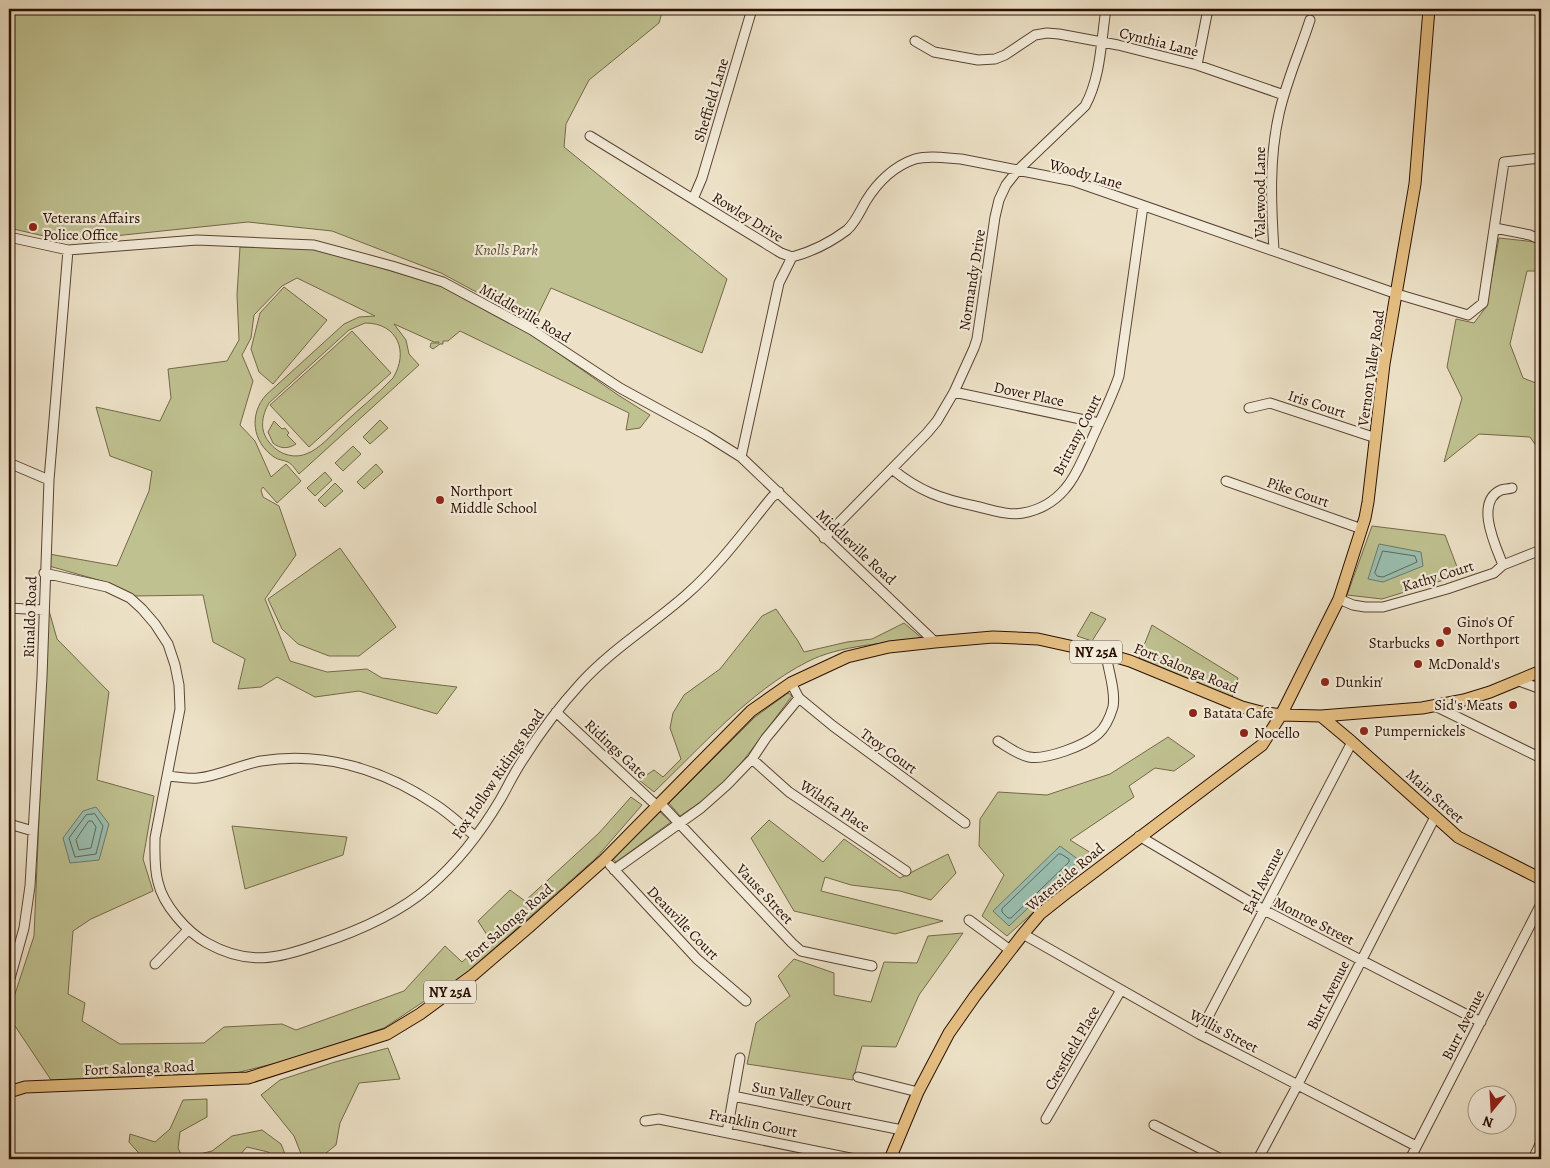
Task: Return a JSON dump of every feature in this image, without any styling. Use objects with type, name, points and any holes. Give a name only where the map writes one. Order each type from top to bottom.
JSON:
[{"type":"main road","name":"Vernon Valley Road","points":[[1281,715],[1339,599],[1362,529],[1368,502],[1384,364],[1415,184],[1429,9]]},
{"type":"main road","name":"Fort Salonga Road","points":[[9,1092],[25,1087],[248,1078],[387,1034],[420,1014],[473,975],[530,926],[604,860],[751,710],[791,683],[846,657],[889,647],[935,642],[1018,637],[1038,639],[1130,661],[1242,707],[1281,715],[1321,716],[1435,706],[1464,700],[1519,681],[1541,670]]},
{"type":"main road","name":"Waterside Road","points":[[890,1159],[918,1092],[949,1033],[1010,950],[1040,914],[1139,836],[1262,745],[1281,715]]},
{"type":"main road","name":"Main Street","points":[[1321,716],[1458,837],[1541,879]]},
{"type":"street","name":"Sheffield Lane","points":[[693,199],[702,178],[752,9]]},
{"type":"street","name":"Normandy Drive","points":[[824,538],[927,433],[937,421],[954,392],[977,339],[999,200],[1006,185],[1017,170],[1085,106],[1095,80],[1106,9]]},
{"type":"street","points":[[1197,65],[1208,9]]},
{"type":"street","name":"Valewood Lane","points":[[1274,250],[1271,192],[1272,154],[1284,95],[1310,20]]},
{"type":"street","name":"Cynthia Lane","points":[[915,41],[934,52],[978,60],[996,59],[1006,55],[1035,35],[1059,34],[1197,65],[1284,95]]},
{"type":"street","name":"Rowley Drive","points":[[590,136],[781,253],[792,257],[779,283],[741,457]]},
{"type":"street","name":"Woody Lane","points":[[792,257],[823,244],[847,229],[857,218],[877,186],[895,170],[915,159],[928,157],[961,159],[1073,181],[1396,294],[1468,315],[1483,303],[1495,228]]},
{"type":"street","points":[[1541,158],[1504,162],[1495,228],[1541,240]]},
{"type":"street","name":"Brittany Court","points":[[892,469],[909,483],[930,494],[950,501],[1002,512],[1021,514],[1040,508],[1055,499],[1066,488],[1077,470],[1113,396],[1119,376],[1143,206]]},
{"type":"street","name":"Middleville Road","points":[[9,237],[68,250],[197,240],[314,245],[443,282],[532,330],[620,388],[706,435],[741,457],[935,642]]},
{"type":"street","name":"Rinaldo Road","points":[[9,982],[24,928],[30,883],[44,610],[48,480],[68,250]]},
{"type":"street","name":"Dover Place","points":[[954,392],[1099,423]]},
{"type":"street","name":"Iris Court","points":[[1248,408],[1270,403],[1376,438]]},
{"type":"street","points":[[9,463],[48,480]]},
{"type":"street","name":"Pike Court","points":[[1226,481],[1362,529]]},
{"type":"street","points":[[1503,565],[1491,532],[1488,510],[1491,499],[1500,491],[1512,488]]},
{"type":"street","name":"Fox Hollow Ridings Road","points":[[44,573],[108,587],[130,598],[155,624],[168,644],[180,685],[180,709],[155,838],[158,884],[173,913],[198,938],[214,947],[244,956],[254,958],[276,957],[367,926],[410,901],[428,888],[445,872],[475,836],[500,801],[525,755],[556,712],[601,662],[673,606],[705,577],[772,497],[779,492]]},
{"type":"street","name":"Kathy Court","points":[[1339,599],[1353,605],[1383,607],[1494,573],[1503,565],[1541,550]]},
{"type":"street","points":[[9,608],[44,610]]},
{"type":"street","points":[[998,741],[1024,756],[1047,757],[1084,743],[1098,734],[1107,721],[1113,706],[1113,694],[1106,654]]},
{"type":"street","points":[[1519,681],[1541,689]]},
{"type":"street","points":[[614,870],[702,808],[752,759],[766,738],[799,698],[791,683]]},
{"type":"street","name":"Troy Court","points":[[799,698],[833,726],[965,823]]},
{"type":"street","points":[[1435,706],[1541,758]]},
{"type":"street","name":"Ridings Gate","points":[[556,712],[659,804]]},
{"type":"street","name":"Earl Avenue","points":[[1200,1034],[1352,742]]},
{"type":"street","points":[[168,776],[198,778],[255,762],[277,759],[302,758],[351,765],[380,774],[407,788],[437,806],[475,836]]},
{"type":"street","name":"Wilafra Place","points":[[752,759],[789,792],[906,872]]},
{"type":"street","name":"Vause Street","points":[[659,804],[680,822],[801,951],[872,966]]},
{"type":"street","name":"Burt Avenue","points":[[1258,1159],[1298,1086],[1435,817]]},
{"type":"street","points":[[9,824],[33,831]]},
{"type":"street","name":"Monroe Street","points":[[1139,836],[1264,910],[1481,1022]]},
{"type":"street","name":"Deauville Court","points":[[604,860],[698,959],[746,1001]]},
{"type":"street","name":"Burr Avenue","points":[[1410,1159],[1541,904]]},
{"type":"street","points":[[969,920],[1010,950]]},
{"type":"street","points":[[155,964],[188,930]]},
{"type":"street","name":"Willis Street","points":[[1023,934],[1200,1034],[1416,1146]]},
{"type":"street","name":"Crestfield Place","points":[[1046,1119],[1121,990]]},
{"type":"street","points":[[733,1096],[740,1058]]},
{"type":"street","points":[[858,1077],[918,1092]]},
{"type":"street","name":"Sun Valley Court","points":[[727,1132],[733,1096],[902,1130]]},
{"type":"street","name":"Franklin Court","points":[[644,1121],[659,1119],[855,1159]]},
{"type":"street","points":[[1154,1125],[1221,1159]]},
{"type":"street","points":[[1533,1159],[1541,1142]]},
{"type":"green space","name":"Knolls Park","points":[[9,9],[663,9],[659,23],[589,80],[566,124],[564,147],[727,279],[702,353],[551,288],[534,323],[441,273],[332,231],[248,222],[66,241],[9,228]]},
{"type":"green space","points":[[1499,238],[1536,242],[1541,246],[1541,271],[1527,271],[1510,344],[1523,378],[1541,385],[1541,453],[1530,437],[1479,434],[1444,462],[1462,398],[1447,367],[1456,319],[1474,323],[1486,307]]},
{"type":"green space","points":[[240,247],[316,249],[439,285],[531,334],[650,415],[640,428],[626,430],[629,413],[460,331],[448,341],[443,341],[443,344],[433,349],[430,347],[431,343],[439,342],[434,342],[394,324],[406,340],[409,354],[419,365],[299,474],[289,463],[274,457],[261,444],[255,428],[257,411],[266,395],[344,324],[359,317],[375,316],[297,278],[282,286],[254,315],[251,338],[242,355],[253,381],[240,425],[255,441],[271,477],[286,464],[301,481],[277,503],[263,487],[261,490],[263,497],[279,506],[296,555],[265,599],[290,661],[327,672],[367,669],[382,678],[457,687],[437,714],[359,691],[315,697],[277,677],[261,687],[238,689],[245,659],[213,642],[203,595],[133,596],[109,583],[49,566],[49,554],[117,566],[149,491],[152,471],[110,456],[96,407],[160,421],[171,398],[168,369],[227,361],[239,340],[237,295]],"holes":[[[365,323],[376,324],[386,328],[393,334],[400,349],[398,368],[393,378],[316,449],[296,456],[291,456],[277,450],[266,437],[263,428],[263,417],[269,403],[349,330]]]},
{"type":"green space","points":[[284,287],[327,320],[273,384],[259,372],[251,349],[260,313]]},
{"type":"green space","points":[[352,331],[391,373],[309,447],[270,405]]},
{"type":"green space","points":[[380,420],[388,428],[370,444],[363,437]]},
{"type":"green space","points":[[274,421],[282,429],[285,428],[289,433],[287,435],[296,444],[284,448],[273,443],[268,432]]},
{"type":"green space","points":[[353,446],[361,454],[343,471],[335,463]]},
{"type":"green space","points":[[376,464],[383,472],[364,489],[357,482]]},
{"type":"green space","points":[[325,472],[332,480],[315,496],[307,488]]},
{"type":"green space","points":[[335,483],[343,491],[325,507],[318,500]]},
{"type":"green space","points":[[1372,526],[1445,535],[1460,575],[1382,599],[1347,595]]},
{"type":"green space","points":[[340,548],[396,627],[359,656],[329,656],[298,644],[282,629],[268,599]]},
{"type":"green space","points":[[48,607],[57,639],[109,692],[97,780],[154,796],[143,859],[153,891],[91,919],[73,931],[68,994],[85,1003],[82,1021],[120,1044],[204,1043],[224,1027],[282,1024],[296,1030],[404,991],[445,946],[462,962],[489,938],[478,921],[510,890],[525,901],[599,833],[631,797],[642,805],[596,858],[468,972],[384,1028],[292,1059],[236,1073],[51,1080],[9,1017],[34,936]]},
{"type":"green space","points":[[776,609],[804,652],[847,642],[872,639],[904,623],[923,639],[849,648],[820,656],[807,662],[786,674],[746,704],[654,792],[639,780],[654,770],[663,777],[681,759],[670,728],[673,713],[684,695],[720,669],[762,616]]},
{"type":"green space","points":[[1091,612],[1106,619],[1092,641],[1077,636]]},
{"type":"green space","points":[[1152,625],[1238,678],[1232,697],[1139,658]]},
{"type":"green space","points":[[788,693],[792,696],[746,757],[718,790],[680,816],[669,803],[755,717]]},
{"type":"green space","points":[[1168,737],[1195,756],[1174,771],[1155,768],[1129,786],[1134,797],[1070,840],[1096,856],[1007,936],[982,916],[1004,875],[979,846],[980,819],[998,792],[1047,795],[1110,774]]},
{"type":"green space","points":[[660,812],[671,822],[616,862],[613,859]]},
{"type":"green space","points":[[769,820],[823,862],[844,839],[900,878],[948,854],[956,873],[931,900],[900,891],[851,885],[825,877],[821,891],[943,921],[895,934],[794,911],[751,838]]},
{"type":"green space","points":[[232,826],[347,837],[343,855],[245,889]]},
{"type":"green space","points":[[963,933],[919,995],[896,1047],[862,1046],[853,1080],[747,1064],[756,1023],[790,996],[778,976],[794,959],[834,973],[834,995],[871,1002],[884,962],[917,963],[928,936]]},
{"type":"green space","points":[[388,1048],[400,1079],[359,1083],[340,1123],[336,1145],[320,1159],[303,1159],[294,1136],[261,1095],[280,1080],[335,1062]]},
{"type":"green space","points":[[207,1099],[207,1117],[180,1132],[178,1148],[183,1158],[212,1151],[232,1136],[262,1130],[281,1144],[287,1159],[278,1159],[268,1152],[247,1147],[236,1159],[144,1159],[129,1142],[130,1134],[155,1142],[170,1129],[183,1100]]},
{"type":"water","points":[[1379,544],[1421,552],[1423,566],[1383,582],[1368,579]]},
{"type":"water","points":[[96,807],[109,824],[99,860],[70,863],[63,838],[83,811]]},
{"type":"water","points":[[1060,846],[1079,860],[1009,926],[993,911]]},
{"type":"place","name":"Veterans Affairs Police Office","points":[[33,227]]},
{"type":"place","name":"Northport Middle School","points":[[440,500]]},
{"type":"place","name":"Gino's Of Northport","points":[[1447,631]]},
{"type":"place","name":"Starbucks","points":[[1440,643]]},
{"type":"place","name":"McDonald's","points":[[1418,664]]},
{"type":"place","name":"Dunkin'","points":[[1325,682]]},
{"type":"place","name":"Sid's Meats","points":[[1513,705]]},
{"type":"place","name":"Batata Cafe","points":[[1193,713]]},
{"type":"place","name":"Pumpernickels","points":[[1364,731]]},
{"type":"place","name":"Nocello","points":[[1244,733]]}]
